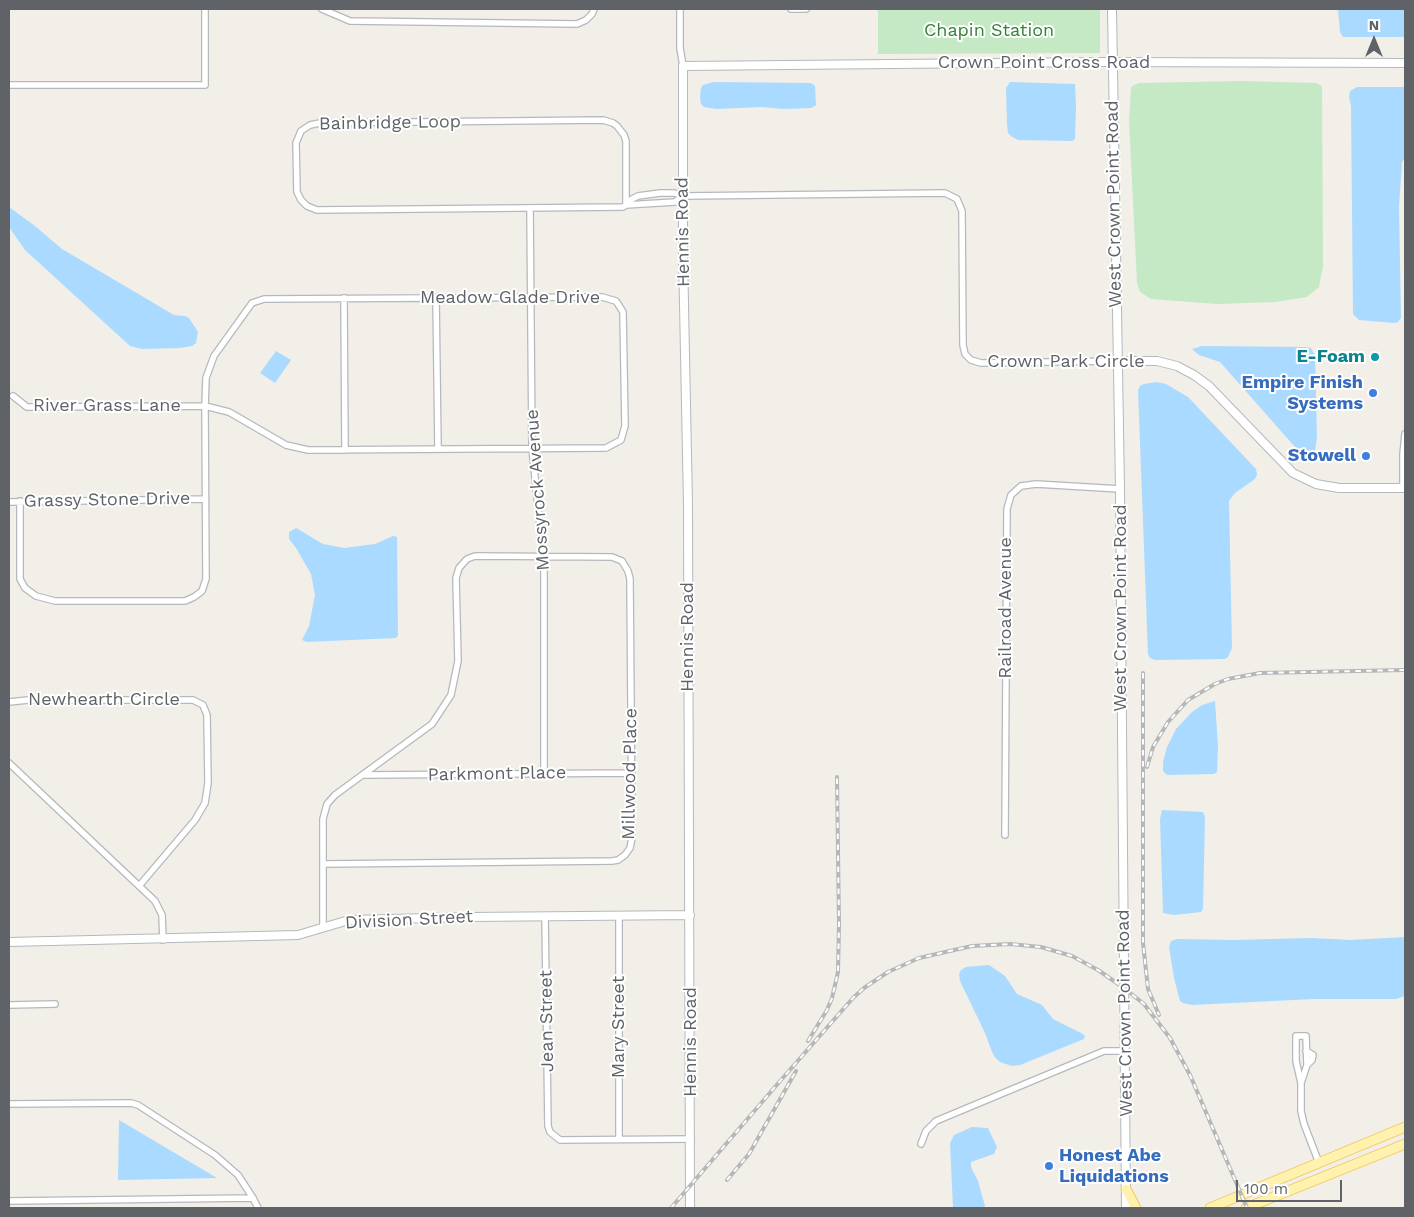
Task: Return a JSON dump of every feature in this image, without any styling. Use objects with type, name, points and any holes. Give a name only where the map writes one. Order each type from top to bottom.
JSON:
[{"type":"main road","points":[[1210,1208],[1405,1127]]},
{"type":"main road","points":[[1246,1208],[1405,1144]]},
{"type":"main road","points":[[1337,1172],[1343,1157],[1350,1150]]},
{"type":"main road","points":[[1308,1183],[1319,1173],[1319,1163]]},
{"type":"main road","points":[[1126,1189],[1136,1208]]},
{"type":"street","points":[[9,85],[205,85],[205,9]]},
{"type":"street","points":[[322,9],[350,21],[577,24],[586,20],[594,9]]},
{"type":"street","points":[[680,9],[680,48],[683,66]]},
{"type":"street","points":[[791,9],[806,9]]},
{"type":"street","name":"West Crown Point Road","points":[[1112,9],[1120,489],[1126,1208]]},
{"type":"street","name":"Crown Point Cross Road","points":[[683,66],[1112,62],[1405,63]]},
{"type":"street","name":"Hennis Road","points":[[683,66],[688,514],[690,1208]]},
{"type":"street","name":"Bainbridge Loop","points":[[626,206],[626,141],[624,135],[613,123],[603,120],[320,123],[310,125],[301,131],[296,143],[297,192],[300,200],[307,206],[318,210],[620,207],[675,202],[683,196]]},
{"type":"street","name":"Bainbridge Loop","points":[[626,206],[632,199],[648,194],[674,193],[683,196]]},
{"type":"street","name":"Crown Park Circle","points":[[683,196],[945,193],[957,199],[962,211],[963,345],[965,354],[971,360],[981,363],[1157,361],[1177,366],[1209,386],[1293,473],[1316,484],[1339,488],[1404,488]]},
{"type":"street","name":"Mossyrock Avenue","points":[[530,208],[532,448],[543,556],[544,772]]},
{"type":"street","name":"Meadow Glade Drive","points":[[602,297],[616,301],[623,312],[624,426],[621,440],[606,448],[308,450],[286,445],[230,412],[205,406],[206,378],[214,356],[252,304],[264,299],[436,298],[602,297]]},
{"type":"street","points":[[344,298],[345,450]]},
{"type":"street","points":[[436,298],[438,449]]},
{"type":"street","name":"River Grass Lane","points":[[13,396],[27,407],[205,406]]},
{"type":"street","points":[[20,502],[20,579],[25,588],[36,596],[56,601],[185,601],[194,597],[202,591],[206,579],[205,406]]},
{"type":"street","points":[[1404,488],[1403,454],[1405,434]]},
{"type":"street","name":"Railroad Avenue","points":[[1005,835],[1006,509],[1011,495],[1021,486],[1036,484],[1120,489]]},
{"type":"street","name":"Grassy Stone Drive","points":[[9,502],[205,499]]},
{"type":"street","name":"Millwood Place","points":[[323,864],[612,861],[618,860],[630,848],[632,838],[632,772],[630,579],[628,570],[622,561],[612,557],[543,556],[475,556],[467,559],[459,568],[456,578],[458,661],[451,695],[432,724],[363,775]]},
{"type":"street","name":"Newhearth Circle","points":[[9,702],[28,700],[193,700],[203,705],[208,725],[208,783],[205,803],[195,820],[139,886]]},
{"type":"street","points":[[9,763],[155,901],[162,915],[163,940]]},
{"type":"street","name":"Parkmont Place","points":[[363,775],[632,772]]},
{"type":"street","points":[[323,928],[324,819],[327,804],[363,775]]},
{"type":"street","name":"Mary Street","points":[[618,915],[619,1139]]},
{"type":"street","name":"Division Street","points":[[9,942],[163,940],[298,935],[350,920],[690,915]]},
{"type":"street","name":"Jean Street","points":[[545,916],[548,1126],[550,1132],[560,1140],[619,1139]]},
{"type":"street","points":[[9,1005],[54,1004]]},
{"type":"street","points":[[1301,1083],[1307,1065],[1306,1036],[1296,1036],[1296,1061],[1301,1083],[1301,1110],[1304,1124],[1319,1163]]},
{"type":"street","points":[[921,1144],[926,1131],[936,1121],[1104,1051],[1125,1051]]},
{"type":"street","points":[[9,1104],[131,1103],[138,1105],[215,1155],[238,1175],[258,1208]]},
{"type":"street","points":[[619,1139],[691,1139]]},
{"type":"street","points":[[9,1201],[253,1198]]},
{"type":"green space","name":"Chapin Station","points":[[878,9],[1100,9],[1100,53],[878,54]]},
{"type":"green space","points":[[1241,81],[1316,83],[1322,86],[1323,266],[1319,287],[1307,297],[1275,302],[1218,304],[1151,299],[1140,292],[1137,283],[1129,120],[1132,86],[1139,83]]},
{"type":"water","points":[[1338,9],[1405,9],[1405,37],[1343,37],[1340,32]]},
{"type":"water","points":[[714,82],[811,83],[815,86],[816,105],[811,108],[784,109],[761,107],[716,109],[704,107],[701,104],[700,98],[701,88],[703,85]]},
{"type":"water","points":[[1010,82],[1075,84],[1075,139],[1072,141],[1018,140],[1012,137],[1008,133],[1007,124],[1006,88]]},
{"type":"water","points":[[1357,87],[1405,87],[1405,158],[1402,162],[1399,207],[1401,318],[1395,323],[1359,320],[1353,314],[1351,106],[1349,97],[1350,91]]},
{"type":"water","points":[[9,207],[62,249],[174,315],[189,318],[198,332],[196,343],[192,346],[180,348],[142,349],[130,346],[25,250],[9,227]]},
{"type":"water","points":[[1202,346],[1311,348],[1315,356],[1317,437],[1314,458],[1309,459],[1302,455],[1220,362],[1199,355],[1192,349]]},
{"type":"water","points":[[276,351],[291,360],[275,383],[260,373]]},
{"type":"water","points":[[1157,382],[1166,384],[1188,397],[1256,469],[1257,475],[1255,479],[1235,493],[1229,501],[1232,648],[1225,659],[1155,660],[1150,658],[1148,654],[1138,390],[1144,384]]},
{"type":"water","points":[[296,528],[323,544],[344,548],[375,544],[393,536],[397,537],[398,635],[396,638],[307,642],[302,640],[309,626],[315,595],[311,574],[289,539],[289,532]]},
{"type":"water","points":[[1215,701],[1218,746],[1217,772],[1214,774],[1167,775],[1163,771],[1163,762],[1167,747],[1176,729],[1192,712],[1202,705]]},
{"type":"water","points":[[1162,810],[1203,812],[1205,818],[1203,909],[1201,912],[1174,915],[1163,913],[1160,819]]},
{"type":"water","points":[[1405,937],[1405,996],[1396,999],[1314,999],[1192,1005],[1183,1003],[1180,1001],[1174,978],[1169,947],[1171,941],[1177,939],[1312,938],[1350,940]]},
{"type":"water","points":[[989,965],[1005,976],[1017,994],[1042,1005],[1053,1019],[1081,1033],[1085,1036],[1084,1039],[1020,1065],[1012,1066],[1000,1062],[994,1056],[960,981],[959,974],[966,967]]},
{"type":"water","points":[[119,1120],[217,1178],[118,1180]]},
{"type":"water","points":[[972,1127],[988,1128],[997,1147],[994,1154],[971,1162],[971,1167],[978,1181],[985,1206],[984,1208],[953,1208],[950,1143],[954,1135]]},
{"type":"railway","points":[[1147,767],[1153,747],[1168,722],[1188,700],[1215,684],[1228,679],[1260,673],[1405,670]]},
{"type":"railway","points":[[1143,673],[1143,943],[1148,989],[1159,1015]]},
{"type":"railway","points":[[808,1041],[827,1010],[838,972],[837,777]]},
{"type":"railway","points":[[671,1208],[781,1080],[864,988],[888,972],[919,958],[972,946],[1010,944],[1041,947],[1072,956],[1098,970],[1144,1004],[1170,1038],[1190,1075],[1247,1208]]},
{"type":"railway","points":[[727,1180],[749,1154],[796,1071]]},
{"type":"place","name":"E-Foam","points":[[1375,357]]},
{"type":"place","name":"Empire Finish Systems","points":[[1373,393]]},
{"type":"place","name":"Stowell","points":[[1366,456]]},
{"type":"place","name":"Honest Abe Liquidations","points":[[1049,1166]]}]
